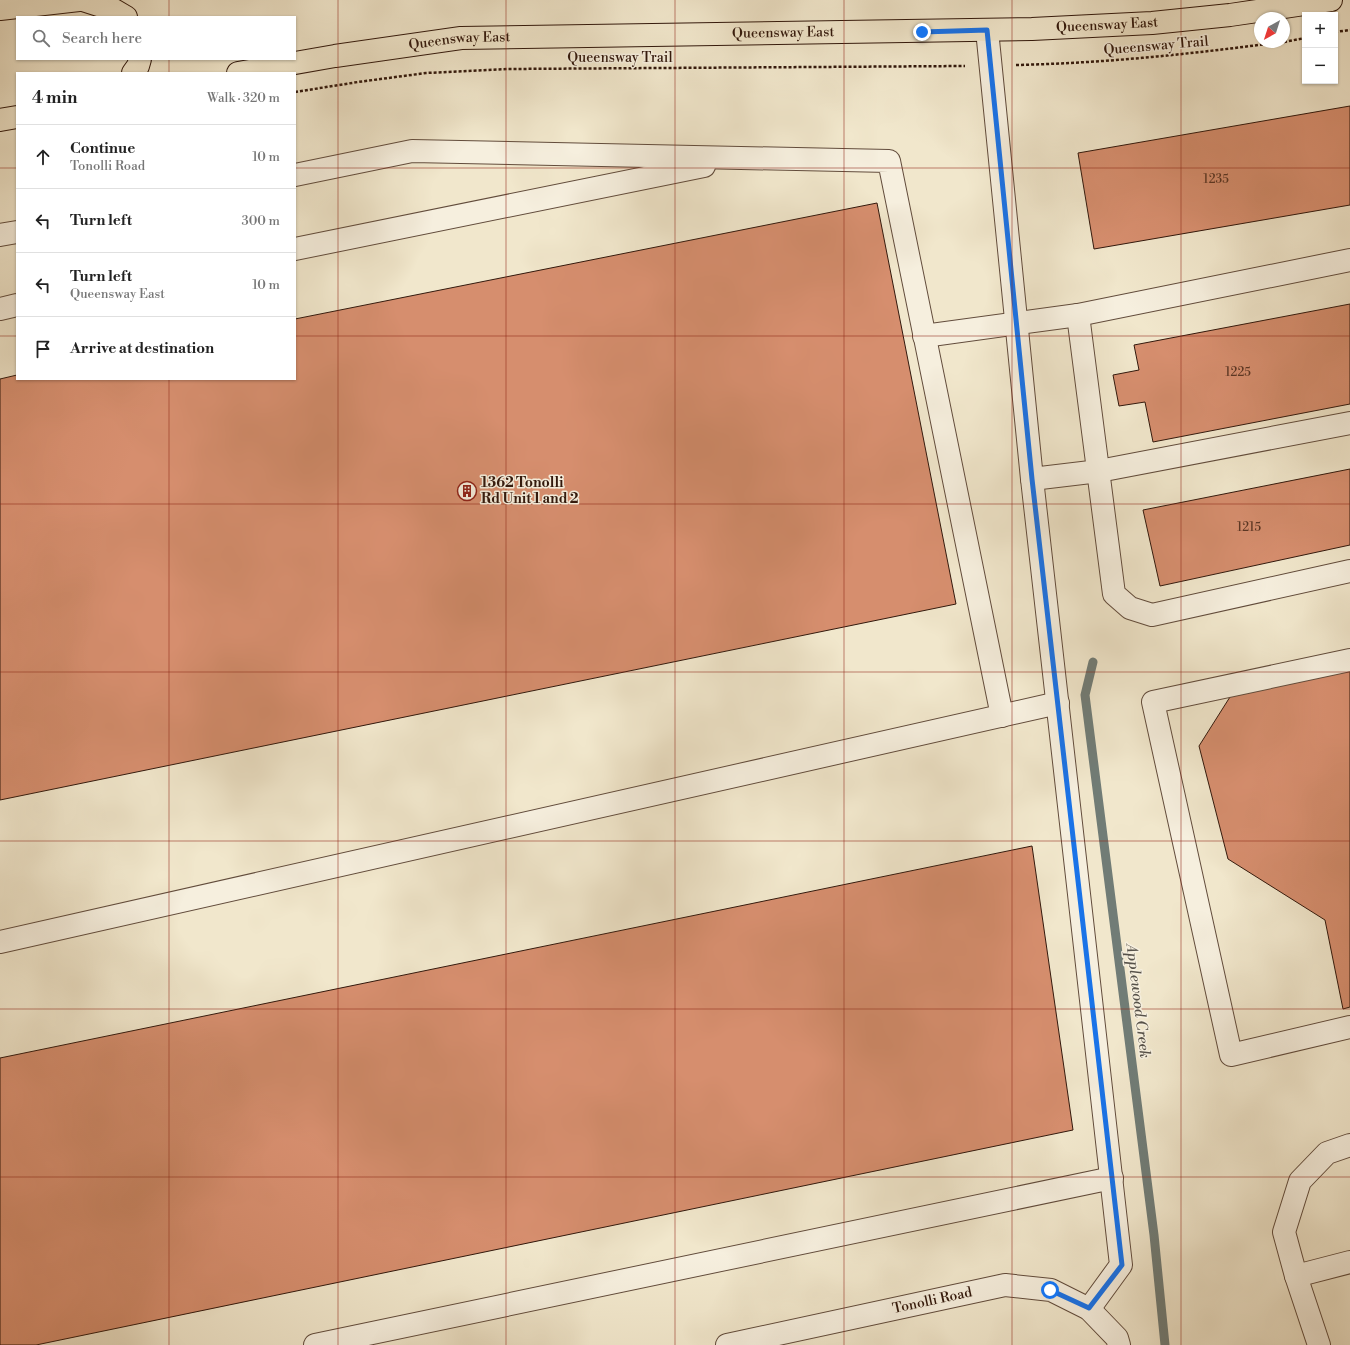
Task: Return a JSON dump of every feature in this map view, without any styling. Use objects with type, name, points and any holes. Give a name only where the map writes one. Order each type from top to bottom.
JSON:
[{"type":"main road","points":[[0,9],[79,0]]},
{"type":"main road","points":[[83,0],[114,10],[124,16]]},
{"type":"main road","name":"Queensway East","points":[[244,72],[335,56],[461,38],[987,30],[1152,23],[1230,15],[1331,0]]},
{"type":"main road","points":[[134,72],[140,60]]},
{"type":"main road","points":[[0,120],[16,117]]},
{"type":"street","points":[[987,30],[1032,479],[1122,1265],[1089,1308]]},
{"type":"street","points":[[296,175],[412,151],[889,161],[1002,716]]},
{"type":"street","points":[[296,249],[745,158]]},
{"type":"street","points":[[0,235],[16,232]]},
{"type":"street","points":[[924,336],[1078,315],[1350,260]]},
{"type":"street","points":[[0,309],[16,305]]},
{"type":"street","points":[[1078,315],[1114,594],[1130,608],[1152,615],[1350,571]]},
{"type":"street","points":[[1032,479],[1098,471],[1350,423]]},
{"type":"street","points":[[1350,660],[1153,702],[1231,1055],[1350,1027]]},
{"type":"street","points":[[0,942],[1058,703]]},
{"type":"street","points":[[1319,1345],[1296,1276],[1284,1232],[1300,1181],[1327,1153],[1350,1145]]},
{"type":"street","points":[[315,1345],[1112,1178]]},
{"type":"street","points":[[1296,1276],[1350,1262]]},
{"type":"street","name":"Tonolli Road","points":[[727,1345],[1005,1284],[1050,1290],[1089,1308],[1117,1338],[1119,1345]]},
{"type":"path","points":[[1338,32],[1350,30]]},
{"type":"path","name":"Queensway Trail","points":[[1290,41],[1302,39]]},
{"type":"path","name":"Queensway Trail","points":[[1032,65],[1123,60],[1214,52],[1254,46]]},
{"type":"path","name":"Queensway Trail","points":[[296,92],[358,82],[426,74],[508,69],[947,67]]},
{"type":"building","points":[[1350,106],[1350,205],[1094,249],[1078,153]]},
{"type":"building","name":"1362 Tonolli Rd Unit 1 and 2","points":[[877,203],[956,604],[0,800],[0,379],[16,375],[16,380],[296,380],[296,319]]},
{"type":"building","points":[[1350,304],[1350,404],[1153,442],[1145,402],[1119,406],[1113,375],[1139,370],[1134,345]]},
{"type":"building","points":[[1350,469],[1350,545],[1160,586],[1143,510]]},
{"type":"building","points":[[1350,666],[1350,1007],[1343,1009],[1325,920],[1228,859],[1199,746],[1235,689]]},
{"type":"building","points":[[1032,846],[1073,1130],[36,1345],[0,1345],[0,1058]]},
{"type":"waterway","name":"Applewood Creek","points":[[1093,662],[1085,695],[1154,1235],[1165,1345]]},
{"type":"place","name":"1362 Tonolli Rd Unit 1 and 2","points":[[467,491]]},
{"type":"route","points":[[922,32],[987,30],[1032,479],[1122,1265],[1089,1308],[1050,1290]]}]
